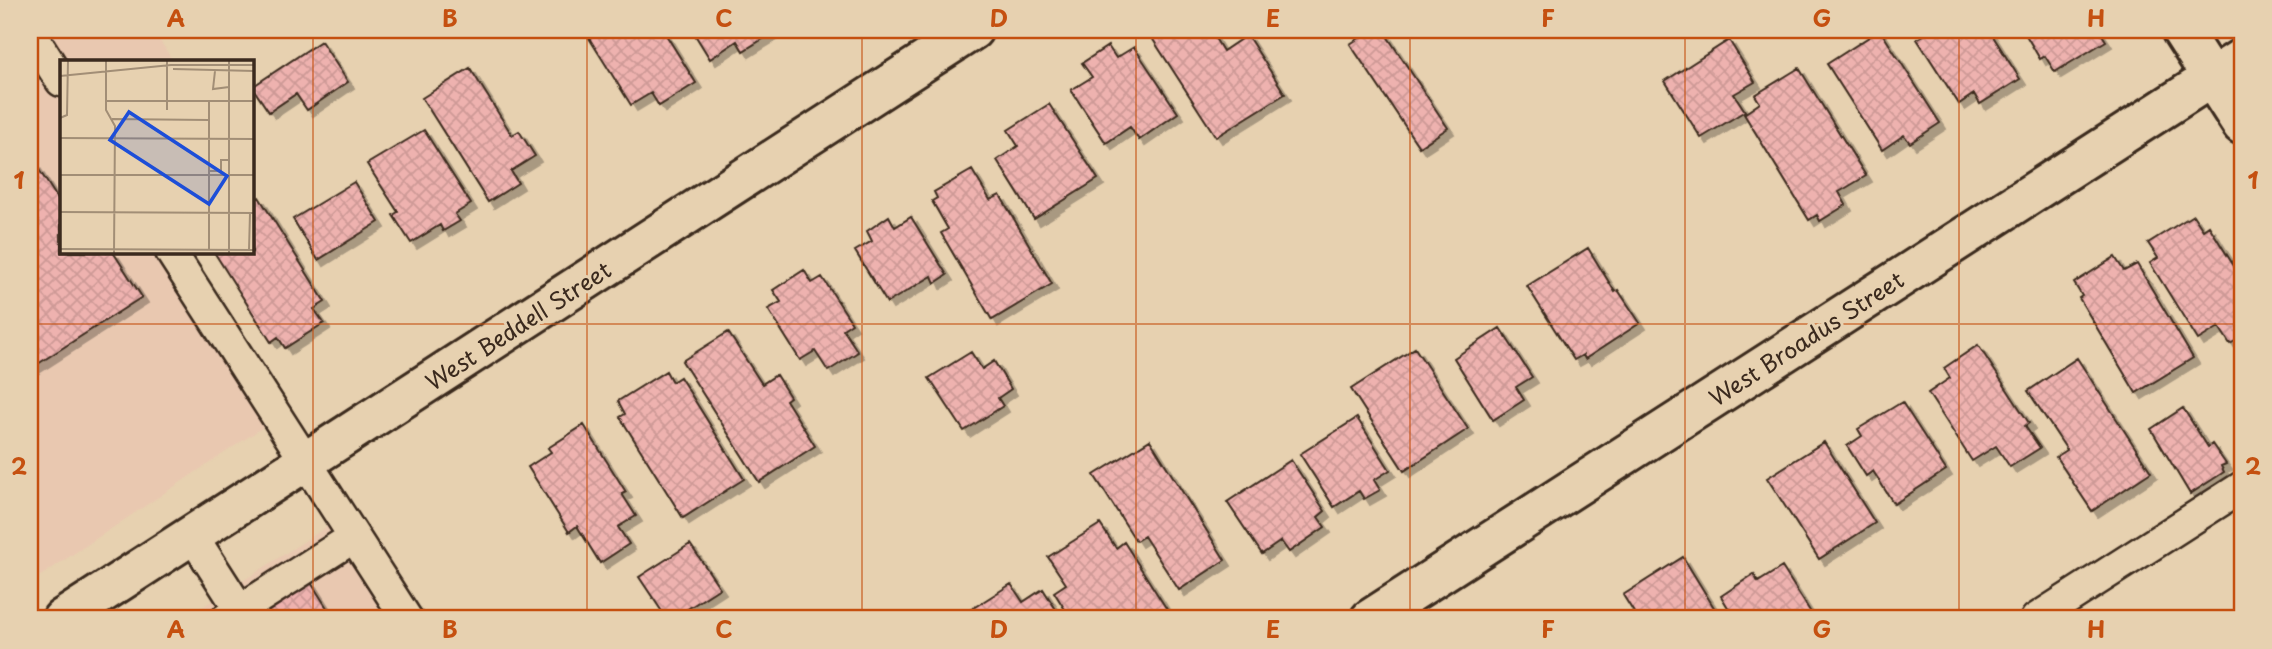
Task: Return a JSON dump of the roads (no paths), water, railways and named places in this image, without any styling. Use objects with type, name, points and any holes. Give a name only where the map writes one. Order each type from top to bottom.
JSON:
[{"type":"street","name":"West Beddell Street","points":[[62,619],[973,30]]},
{"type":"street","points":[[2181,30],[2227,67],[2242,125]]},
{"type":"street","name":"West Broadus Street","points":[[1370,619],[2227,67]]},
{"type":"lane","points":[[30,32],[60,79]]},
{"type":"lane","points":[[172,254],[407,619]]},
{"type":"lane","points":[[2036,619],[2242,487]]},
{"type":"lane","points":[[192,535],[233,615],[354,537]]}]
